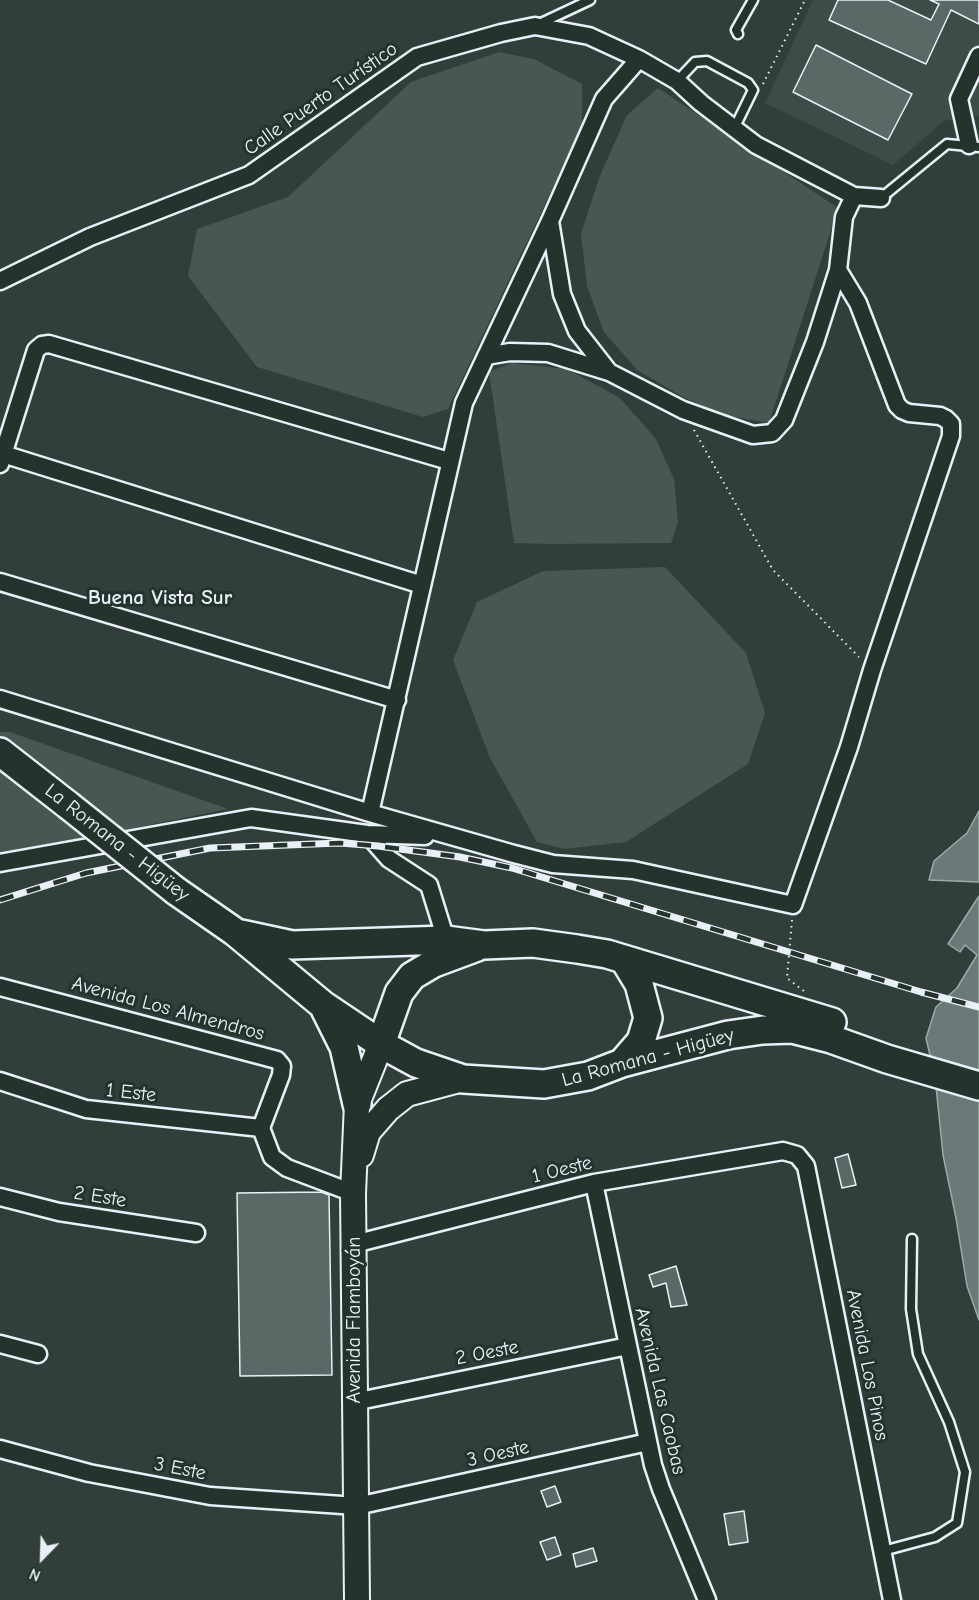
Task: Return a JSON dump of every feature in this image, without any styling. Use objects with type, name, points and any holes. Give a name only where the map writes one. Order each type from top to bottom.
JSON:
[{"type":"main road","name":"La Romana - Higüey","points":[[0,752],[176,891],[235,932],[323,1005],[381,1044],[416,1063],[463,1079],[544,1084],[588,1076],[622,1064],[728,1035],[763,1030],[792,1029],[890,1050]]},
{"type":"main road","name":"La Romana - Higüey","points":[[235,932],[266,941],[292,945],[446,940],[484,945],[533,943],[607,954],[789,1009],[890,1050]]},
{"type":"main road","points":[[381,1044],[399,993],[412,976],[434,963],[484,945]]},
{"type":"main road","points":[[622,1064],[641,1041],[648,1018],[639,984],[625,961]]},
{"type":"main road","points":[[323,1005],[344,1047],[357,1104]]},
{"type":"main road","points":[[890,1050],[979,1069]]},
{"type":"main road","points":[[890,1050],[979,1086]]},
{"type":"street","name":"Calle Puerto Turístico","points":[[0,281],[90,237],[249,175],[417,57],[501,33],[535,26],[589,36],[639,59],[677,81],[701,104],[756,146],[854,196]]},
{"type":"street","points":[[974,146],[959,99],[979,56]]},
{"type":"street","points":[[370,813],[464,403],[550,221],[604,99],[639,59]]},
{"type":"street","points":[[486,356],[510,352],[548,353],[609,372],[683,410],[753,435],[772,433],[784,420],[814,342],[838,270],[844,217],[854,196],[881,198]]},
{"type":"street","points":[[550,221],[562,294],[577,331],[609,372]]},
{"type":"street","points":[[0,699],[450,837],[553,864],[633,870],[793,905],[849,747],[872,670],[951,436],[951,424],[940,416],[909,413],[897,405],[858,303],[838,270]]},
{"type":"street","points":[[422,585],[1,459],[36,350],[42,345],[50,344],[449,461]]},
{"type":"street","points":[[0,582],[397,700]]},
{"type":"street","points":[[0,863],[251,818],[367,834],[450,837]]},
{"type":"street","points":[[367,834],[389,859],[429,885],[446,940]]},
{"type":"street","name":"Avenida Los Almendros","points":[[0,987],[277,1060],[282,1066],[281,1075],[261,1128]]},
{"type":"street","name":"Avenida Flamboyán","points":[[357,1600],[354,1184],[357,1104],[381,1044]]},
{"type":"street","points":[[261,1128],[272,1157],[287,1168],[354,1184],[369,1132],[388,1109],[407,1094],[463,1079]]},
{"type":"street","name":"1 Este","points":[[0,1081],[87,1109],[261,1128]]},
{"type":"street","name":"1 Oeste","points":[[354,1244],[594,1184],[783,1151]]},
{"type":"street","name":"Avenida Los Pinos","points":[[783,1151],[796,1155],[806,1166],[892,1600]]},
{"type":"street","name":"Avenida Las Caobas","points":[[594,1184],[648,1442],[661,1489],[707,1600]]},
{"type":"street","name":"2 Este","points":[[0,1197],[60,1212],[196,1233]]},
{"type":"street","points":[[0,1344],[38,1354]]},
{"type":"street","name":"2 Oeste","points":[[354,1402],[628,1346]]},
{"type":"street","name":"3 Oeste","points":[[357,1506],[648,1442]]},
{"type":"street","name":"3 Este","points":[[0,1449],[89,1473],[210,1496],[357,1506]]},
{"type":"lane","points":[[535,26],[590,0]]},
{"type":"lane","points":[[738,34],[736,30],[753,0]]},
{"type":"lane","points":[[677,81],[695,62],[707,61],[748,83],[753,90],[734,129]]},
{"type":"lane","points":[[881,198],[947,144],[974,146]]},
{"type":"lane","points":[[883,1551],[935,1537],[957,1523],[965,1472],[949,1422],[918,1354],[911,1309],[912,1239]]},
{"type":"path","points":[[759,92],[805,0]]},
{"type":"path","points":[[683,410],[774,570],[872,670]]},
{"type":"path","points":[[787,978],[793,905]]},
{"type":"shaded area","points":[[813,0],[979,0],[979,116],[944,121],[893,165],[765,103]]},
{"type":"shaded area","points":[[499,52],[534,59],[582,84],[582,126],[448,409],[423,417],[257,367],[188,276],[197,229],[288,197],[411,82]]},
{"type":"shaded area","points":[[658,88],[838,208],[769,423],[724,415],[683,397],[637,370],[604,332],[587,286],[581,234],[599,178],[627,115]]},
{"type":"shaded area","points":[[511,363],[567,369],[620,398],[656,439],[674,479],[678,522],[671,543],[514,543],[489,372]]},
{"type":"shaded area","points":[[665,567],[746,653],[765,713],[748,764],[626,842],[564,849],[537,842],[490,758],[453,660],[477,602],[543,571]]},
{"type":"shaded area","points":[[0,732],[10,732],[228,809],[0,855]]},
{"type":"shaded area","points":[[979,811],[979,882],[929,880],[934,861],[967,833]]},
{"type":"shaded area","points":[[979,896],[979,1320],[967,1286],[943,1155],[935,1077],[926,1038],[936,1007],[957,988],[977,955],[965,945],[960,952],[948,944]]},
{"type":"building","points":[[838,0],[888,0],[931,20],[939,4],[930,0],[979,0],[979,24],[951,10],[926,64],[829,20]]},
{"type":"building","points":[[816,45],[912,94],[888,140],[793,92]]},
{"type":"building","points":[[848,1154],[856,1185],[842,1188],[835,1158]]},
{"type":"building","points":[[321,1192],[329,1195],[332,1375],[240,1376],[237,1193]]},
{"type":"building","points":[[676,1266],[687,1305],[671,1307],[666,1283],[653,1287],[649,1275]]},
{"type":"building","points":[[555,1486],[561,1502],[547,1507],[541,1491]]},
{"type":"building","points":[[744,1511],[748,1542],[729,1545],[724,1514]]},
{"type":"building","points":[[555,1537],[561,1555],[547,1560],[540,1542]]},
{"type":"building","points":[[593,1548],[597,1561],[576,1567],[573,1554]]},
{"type":"railway","points":[[0,900],[86,873],[210,848],[340,843],[378,846],[460,857],[512,868],[921,992],[979,1007]]},
{"type":"district","name":"Buena Vista Sur","points":[[160,598]]}]
